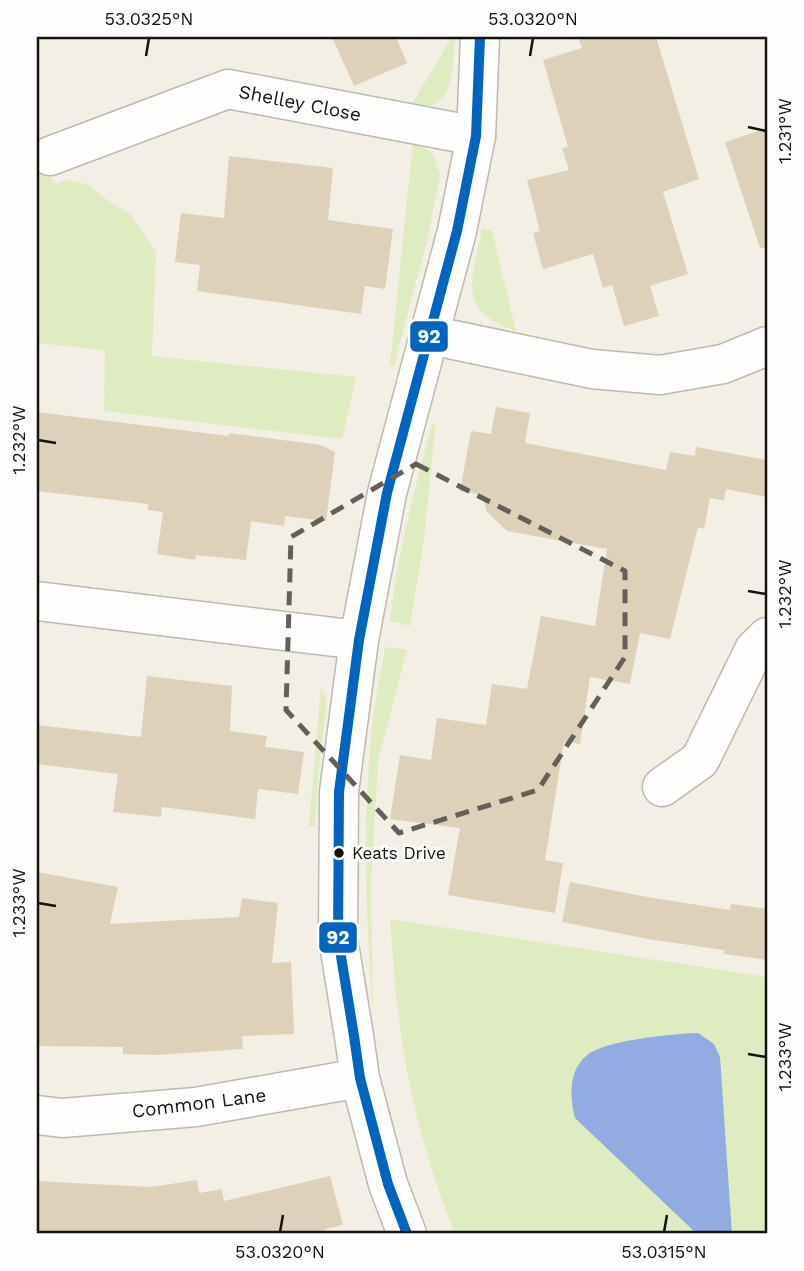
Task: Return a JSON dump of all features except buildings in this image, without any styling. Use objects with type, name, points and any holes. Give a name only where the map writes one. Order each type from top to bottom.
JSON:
[{"type":"street","points":[[407,1234],[388,1184],[360,1078],[338,938],[340,792],[359,640],[387,493],[457,231],[476,136],[480,37]]},
{"type":"street","name":"Shelley Close","points":[[51,156],[228,89],[476,136]]},
{"type":"street","points":[[430,335],[592,369],[660,375],[723,364],[767,346]]},
{"type":"street","points":[[37,601],[359,640]]},
{"type":"street","points":[[662,788],[700,760],[754,650],[767,637]]},
{"type":"street","name":"Common Lane","points":[[37,1115],[62,1118],[196,1107],[360,1078]]},
{"type":"highlighted area","points":[[416,464],[625,571],[625,657],[538,790],[399,833],[286,710],[291,537]]},
{"type":"green space","points":[[452,37],[455,37],[452,74],[444,96],[425,107],[410,107]]},
{"type":"green space","points":[[413,142],[433,153],[440,175],[427,240],[394,366],[390,365]]},
{"type":"green space","points":[[37,168],[47,174],[55,184],[69,180],[89,185],[130,214],[156,251],[152,356],[356,377],[342,439],[104,411],[105,350],[37,343]]},
{"type":"green space","points":[[482,228],[492,231],[516,331],[496,323],[483,313],[472,291]]},
{"type":"green space","points":[[436,423],[423,546],[410,626],[390,621],[393,596],[413,497],[432,424]]},
{"type":"green space","points":[[385,647],[407,650],[378,761],[371,884],[373,1015],[367,907],[367,797],[372,726]]},
{"type":"green space","points":[[321,686],[327,701],[315,826],[309,826]]},
{"type":"green space","points":[[390,919],[767,977],[767,1234],[455,1234],[435,1180],[406,1067],[395,987]]},
{"type":"water","points":[[698,1033],[714,1044],[720,1057],[732,1234],[697,1234],[575,1118],[573,1110],[573,1077],[580,1062],[595,1050],[639,1039]]},
{"type":"transit line","name":"92","points":[[407,1234],[388,1184],[360,1078],[338,938],[339,792],[359,640],[387,493],[457,231],[476,136],[480,37]]},
{"type":"place","name":"Keats Drive","points":[[339,853]]}]
